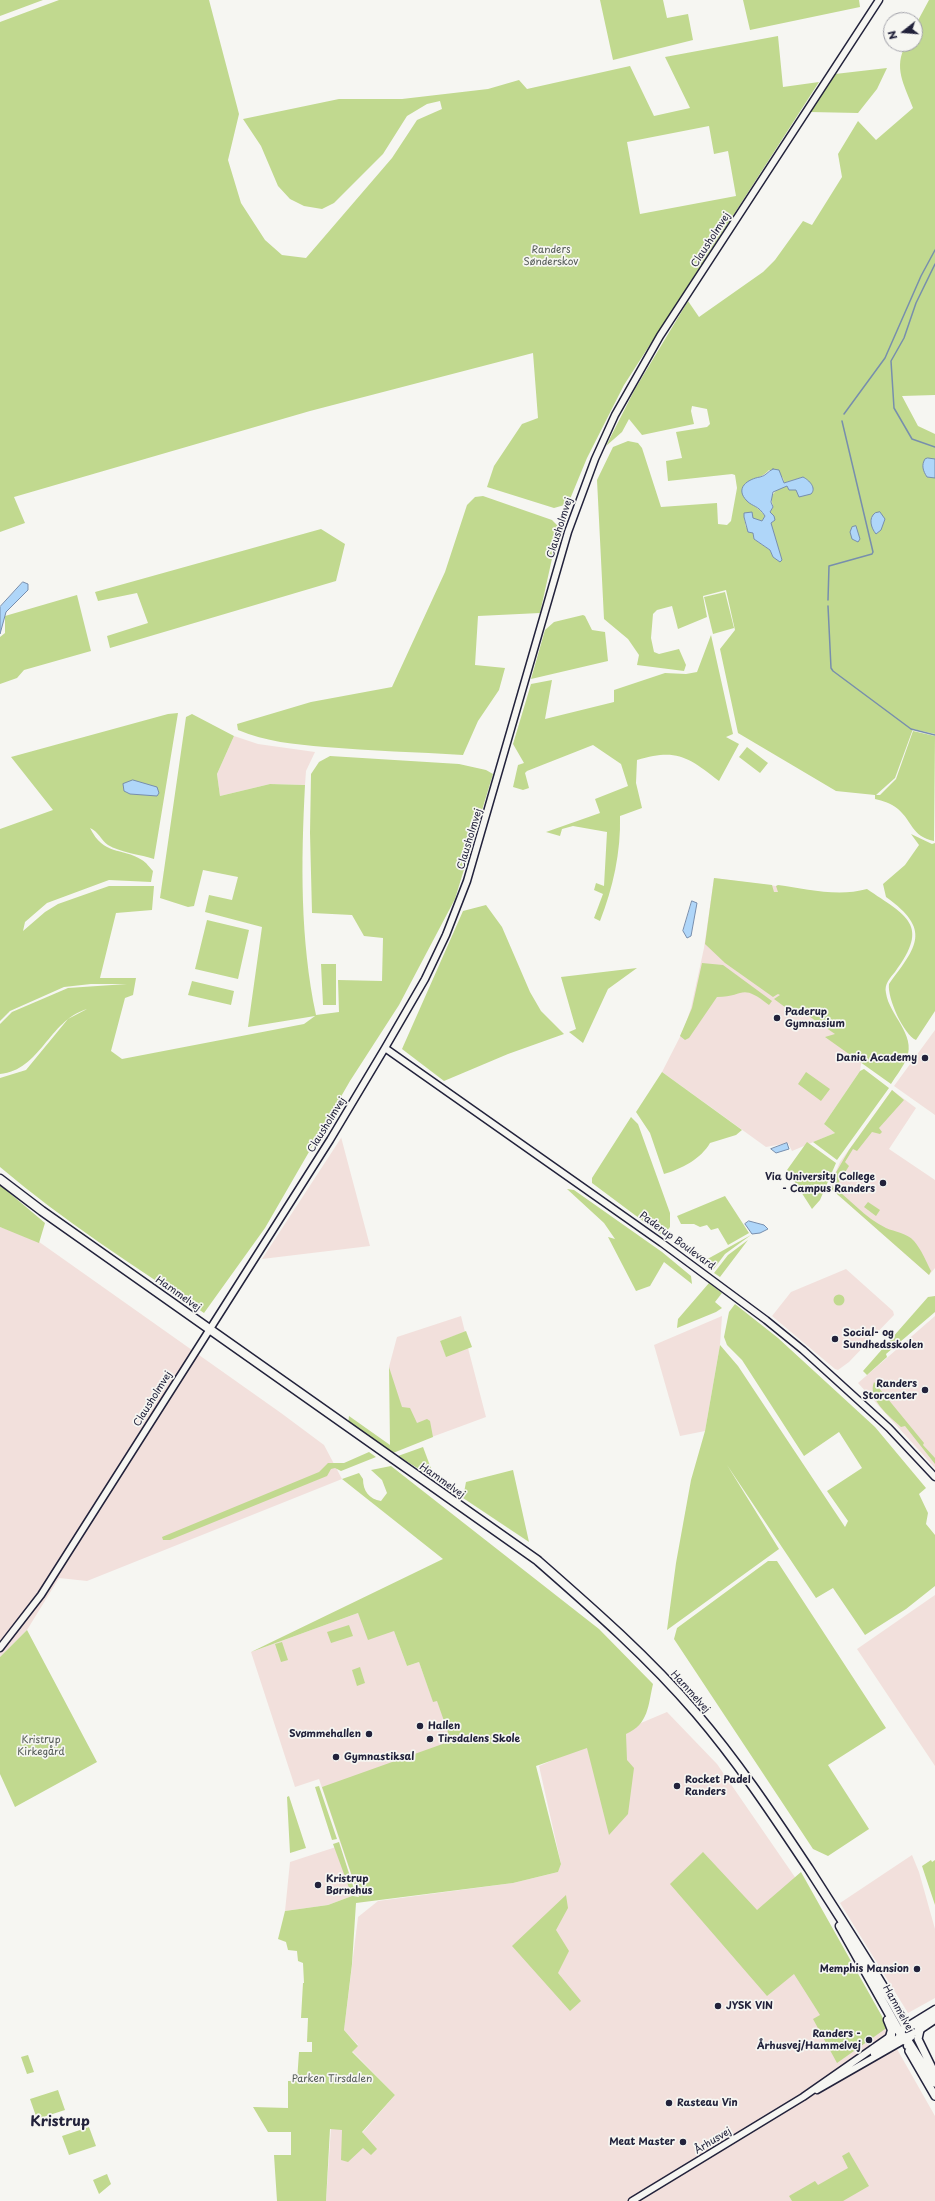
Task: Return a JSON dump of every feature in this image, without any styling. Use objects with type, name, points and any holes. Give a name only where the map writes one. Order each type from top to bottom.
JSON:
[{"type":"highway","name":"Hammelvej","points":[[0,1179],[42,1211],[537,1560],[603,1618],[663,1678],[723,1746],[771,1811],[871,1965],[905,2033]]},
{"type":"highway","name":"Hammelvej","points":[[808,1869],[856,1954],[905,2033]]},
{"type":"main road","points":[[905,2033],[918,2039],[935,2074]]},
{"type":"main road","points":[[905,2033],[935,2083]]},
{"type":"main road","name":"Hammelvej","points":[[905,2033],[935,2079]]},
{"type":"main road","name":"Hammelvej","points":[[905,2033],[935,2096]]},
{"type":"street","name":"Clausholmvej","points":[[0,1648],[41,1595],[330,1140],[425,979],[446,935],[467,881],[568,532],[595,459],[615,415],[664,329],[879,0]]},
{"type":"street","name":"Paderup Boulevard","points":[[385,1048],[662,1243],[747,1305],[803,1350],[848,1390],[889,1428],[935,1477]]},
{"type":"street","name":"Århusvej","points":[[803,2097],[848,2073],[905,2033],[935,2009]]},
{"type":"street","points":[[905,2033],[935,2014]]},
{"type":"street","name":"Århusvej","points":[[632,2201],[905,2033],[935,2020]]},
{"type":"shaded area","points":[[234,736],[258,744],[315,752],[306,771],[305,785],[270,784],[220,796],[217,774]]},
{"type":"shaded area","name":"Paderup Gymnasium","points":[[714,878],[822,892],[871,995],[860,1071],[824,1124],[835,1133],[792,1151],[788,1143],[766,1147],[662,1072],[684,1029],[691,1008],[704,948]]},
{"type":"shaded area","name":"Dania Academy","points":[[935,1030],[935,1115],[894,1086]]},
{"type":"shaded area","name":"Via University College - Campus Randers","points":[[892,1090],[916,1108],[889,1149],[935,1180],[935,1268],[929,1275],[829,1187],[840,1162]]},
{"type":"shaded area","points":[[341,1138],[370,1246],[262,1259]]},
{"type":"shaded area","points":[[0,1227],[35,1239],[281,1413],[324,1445],[342,1479],[87,1581],[59,1578],[27,1630],[0,1657]]},
{"type":"shaded area","name":"Social- og Sundhedsskolen","points":[[846,1269],[893,1311],[894,1315],[849,1362],[838,1370],[772,1316],[791,1292]]},
{"type":"shaded area","points":[[461,1316],[465,1332],[440,1341],[446,1356],[468,1348],[486,1417],[421,1441],[399,1410],[389,1367],[397,1337]]},
{"type":"shaded area","points":[[722,1316],[720,1345],[705,1431],[680,1436],[654,1345]]},
{"type":"shaded area","points":[[935,1316],[935,1468],[858,1383]]},
{"type":"shaded area","points":[[935,1595],[935,1766],[857,1649]]},
{"type":"shaded area","points":[[358,1613],[394,1631],[407,1666],[419,1662],[433,1701],[437,1700],[528,1757],[359,1898],[319,1779],[295,1787],[251,1652]]},
{"type":"shaded area","points":[[667,1712],[717,1764],[821,1915],[935,2116],[935,2201],[326,2201],[332,2113],[357,2139],[395,2095],[352,2051],[358,2045],[344,2030],[358,1917],[378,1901],[513,1883],[558,1872],[561,1864],[539,1766]]},
{"type":"shaded area","name":"Kristrup Børnehus","points":[[336,1847],[352,1896],[328,1905],[285,1911],[290,1862]]},
{"type":"shaded area","points":[[912,1855],[919,1872],[935,1929],[935,1998],[908,2013],[840,1903]]},
{"type":"green space","points":[[0,0],[43,0],[0,16]]},
{"type":"green space","name":"Randers Sønderskov","points":[[59,0],[209,0],[239,114],[228,160],[241,203],[265,240],[282,255],[306,258],[392,158],[417,120],[442,109],[440,101],[427,104],[407,116],[383,154],[334,203],[322,209],[304,206],[290,199],[278,186],[261,146],[243,119],[339,99],[402,99],[488,89],[519,80],[527,89],[630,66],[654,116],[690,108],[665,57],[778,36],[783,87],[819,82],[624,385],[587,458],[568,504],[554,508],[487,487],[494,466],[522,424],[538,418],[533,353],[310,411],[14,497],[25,523],[0,532],[0,22]],"holes":[[[709,126],[714,154],[728,151],[736,196],[640,214],[627,142]]]},
{"type":"green space","points":[[600,0],[663,0],[667,18],[688,14],[693,40],[613,60]]},
{"type":"green space","points":[[743,0],[859,0],[860,7],[750,30]]},
{"type":"green space","points":[[929,0],[935,0],[935,395],[902,396],[918,426],[935,434],[935,734],[913,729],[895,778],[876,795],[880,795],[896,779],[913,731],[935,736],[934,841],[921,836],[916,832],[898,809],[884,801],[875,799],[875,795],[836,791],[738,733],[720,649],[735,630],[726,590],[703,596],[707,617],[678,629],[672,606],[657,610],[653,614],[651,638],[654,652],[659,654],[679,649],[686,665],[684,671],[637,665],[639,655],[628,639],[604,619],[597,480],[613,447],[628,441],[638,443],[642,448],[661,507],[717,503],[718,524],[727,525],[731,521],[737,488],[735,475],[732,474],[668,481],[666,461],[682,458],[676,432],[707,427],[710,424],[707,409],[692,406],[691,411],[694,424],[642,435],[629,419],[622,432],[606,446],[635,389],[688,301],[699,317],[763,272],[775,260],[803,221],[812,225],[842,177],[838,154],[858,121],[876,140],[913,108],[901,76],[900,61],[902,53],[923,52],[923,12]],"holes":[[[769,470],[783,478],[784,483],[803,477],[777,489],[771,497],[773,507],[770,512],[770,523],[782,561],[773,557],[770,550],[754,539],[753,533],[746,527],[744,517],[762,521],[765,516],[748,501],[742,489],[749,481],[762,476]]]},
{"type":"green space","points":[[887,68],[877,89],[858,113],[810,112],[835,74]]},
{"type":"green space","points":[[483,496],[552,520],[559,527],[540,613],[478,616],[475,665],[505,668],[499,690],[478,721],[463,755],[360,750],[302,745],[270,740],[238,730],[237,724],[311,702],[392,687],[445,572],[467,505],[475,497]]},
{"type":"green space","points":[[321,529],[345,544],[336,581],[110,648],[107,636],[148,623],[137,593],[98,601],[95,592]]},
{"type":"green space","points":[[725,592],[734,628],[713,634],[704,597]]},
{"type":"green space","points":[[77,595],[91,651],[24,670],[17,678],[0,684],[0,637],[5,633],[5,616]]},
{"type":"green space","points":[[583,615],[585,616],[592,630],[605,632],[608,661],[531,679],[545,630],[554,622]]},
{"type":"green space","points":[[711,635],[733,734],[726,737],[739,744],[719,781],[699,766],[681,757],[662,755],[637,760],[636,783],[642,808],[620,816],[618,856],[609,896],[600,921],[594,918],[603,894],[594,890],[596,883],[604,886],[607,832],[573,826],[562,829],[560,836],[546,832],[600,813],[595,799],[628,786],[621,764],[593,745],[527,771],[525,773],[529,788],[523,790],[513,787],[518,765],[524,763],[513,744],[531,684],[552,680],[545,719],[614,702],[614,690],[665,673],[686,674],[697,672]]},
{"type":"green space","points":[[178,713],[154,859],[108,845],[95,831],[90,828],[95,837],[107,847],[127,853],[145,862],[153,871],[151,882],[109,880],[47,903],[25,922],[23,931],[45,912],[58,904],[109,886],[154,886],[152,910],[116,913],[100,978],[136,978],[133,995],[125,998],[111,1051],[122,1059],[304,1024],[315,1016],[248,1027],[262,927],[205,912],[209,895],[232,900],[238,877],[203,870],[194,906],[188,907],[160,898],[186,717],[192,714],[234,736],[217,774],[220,796],[270,784],[305,785],[303,843],[304,929],[316,1015],[339,1012],[338,980],[382,981],[383,938],[364,936],[352,915],[312,913],[310,833],[311,774],[319,762],[330,756],[459,764],[486,770],[493,774],[455,899],[399,1005],[350,1081],[265,1228],[204,1313],[74,1225],[0,1167],[0,1078],[26,1070],[67,1021],[25,1064],[14,1071],[0,1074],[0,1024],[12,1012],[68,988],[127,984],[91,984],[64,987],[10,1011],[0,1021],[0,829],[53,810],[11,757],[168,714]]},
{"type":"green space","points":[[747,747],[768,763],[760,773],[739,757]]},
{"type":"green space","points":[[911,834],[932,844],[935,843],[935,1011],[916,1040],[906,1031],[897,1015],[889,990],[889,984],[907,959],[912,948],[915,939],[915,929],[910,919],[886,897],[883,884],[905,865],[919,845]]},
{"type":"green space","points":[[714,878],[772,885],[774,892],[778,892],[776,886],[778,885],[833,892],[867,889],[902,914],[909,923],[912,932],[911,943],[906,956],[888,981],[886,993],[888,1001],[905,1033],[909,1049],[907,1058],[891,1084],[825,1037],[835,1034],[800,1010],[797,1016],[774,999],[780,995],[778,994],[773,997],[725,963],[705,944]]},
{"type":"green space","points":[[486,905],[502,927],[530,992],[541,1011],[564,1034],[508,1054],[444,1081],[402,1049],[463,911]]},
{"type":"green space","points":[[207,920],[249,930],[238,979],[195,969]]},
{"type":"green space","points":[[702,963],[723,965],[772,1001],[769,1005],[760,998],[747,992],[717,997],[689,1038],[685,1040],[680,1036],[692,1008]]},
{"type":"green space","points":[[321,964],[336,964],[336,1005],[323,1005]]},
{"type":"green space","points":[[637,968],[608,989],[583,1043],[569,1032],[576,1029],[561,977]]},
{"type":"green space","points":[[192,981],[234,991],[231,1005],[188,995]]},
{"type":"green space","points":[[864,1069],[889,1088],[837,1160],[813,1142],[835,1133],[824,1124],[860,1071]]},
{"type":"green space","points":[[662,1072],[742,1130],[736,1135],[710,1143],[696,1159],[664,1174],[650,1133],[636,1112]]},
{"type":"green space","points":[[806,1072],[830,1089],[821,1101],[798,1084]]},
{"type":"green space","points":[[892,1090],[904,1100],[879,1128],[882,1132],[880,1134],[872,1132],[857,1151],[853,1149],[845,1162],[849,1166],[837,1185],[831,1181],[849,1150]]},
{"type":"green space","points":[[631,1117],[638,1124],[670,1213],[670,1227],[663,1236],[592,1183],[592,1178]]},
{"type":"green space","points":[[807,1142],[836,1163],[820,1200],[812,1209],[787,1170]]},
{"type":"green space","points":[[830,1184],[878,1224],[911,1238],[919,1248],[931,1271],[929,1275],[829,1187]]},
{"type":"green space","points":[[0,1185],[45,1223],[39,1243],[0,1227]]},
{"type":"green space","points":[[567,1189],[574,1190],[662,1252],[691,1276],[692,1284],[664,1262],[650,1286],[636,1291],[608,1237],[615,1239],[604,1223]]},
{"type":"green space","points":[[725,1196],[749,1233],[728,1245],[718,1228],[711,1230],[707,1225],[700,1227],[694,1224],[681,1224],[677,1216]]},
{"type":"green space","points":[[868,1202],[880,1210],[876,1216],[864,1207]]},
{"type":"green space","points":[[751,1235],[725,1254],[713,1270],[702,1262]]},
{"type":"green space","points":[[748,1240],[720,1277],[714,1273],[728,1255]]},
{"type":"green space","points":[[709,1283],[722,1293],[715,1302],[722,1308],[716,1312],[677,1328],[678,1319]]},
{"type":"green space","points":[[839,1294],[843,1296],[845,1300],[843,1304],[839,1306],[835,1304],[833,1300],[835,1296]]},
{"type":"green space","points":[[935,1296],[935,1312],[886,1354],[887,1357],[867,1375],[863,1371],[928,1297]]},
{"type":"green space","points":[[735,1304],[778,1338],[875,1427],[926,1488],[919,1494],[928,1513],[926,1524],[935,1535],[935,1586],[906,1609],[865,1635],[833,1588],[816,1598],[727,1465],[779,1549],[667,1630],[676,1563],[691,1480],[705,1431],[720,1345],[738,1366],[845,1527],[848,1521],[827,1491],[862,1468],[839,1432],[804,1456],[742,1360],[727,1345],[724,1337],[729,1312]]},
{"type":"green space","points":[[466,1331],[472,1347],[446,1357],[440,1341]]},
{"type":"green space","points":[[389,1367],[402,1407],[410,1408],[417,1423],[427,1419],[430,1421],[433,1437],[393,1453],[348,1424],[349,1416],[390,1445]]},
{"type":"green space","points":[[874,1382],[924,1443],[923,1445],[935,1458],[935,1464],[905,1426],[901,1427],[880,1407],[874,1395]]},
{"type":"green space","points":[[423,1447],[435,1479],[398,1456]]},
{"type":"green space","points":[[369,1452],[376,1457],[341,1471],[335,1468],[331,1469],[327,1476],[170,1540],[163,1540],[162,1537],[319,1472],[328,1463],[344,1463]]},
{"type":"green space","name":"Parken Tirsdalen","points":[[391,1466],[599,1629],[653,1684],[646,1713],[643,1719],[634,1730],[626,1734],[627,1760],[634,1768],[628,1814],[609,1835],[587,1748],[536,1766],[561,1864],[558,1872],[513,1883],[356,1903],[352,1964],[344,2030],[358,2046],[352,2052],[395,2095],[362,2132],[377,2149],[371,2155],[363,2148],[348,2162],[341,2160],[342,2130],[330,2129],[326,2201],[277,2201],[274,2155],[291,2155],[291,2132],[268,2132],[253,2107],[288,2108],[288,2081],[297,2081],[299,2052],[312,2052],[312,2042],[307,2042],[308,2018],[301,2018],[304,1983],[303,1963],[298,1961],[297,1951],[288,1950],[286,1942],[278,1939],[285,1911],[328,1905],[352,1896],[333,1844],[339,1842],[356,1895],[353,1896],[359,1897],[322,1787],[451,1741],[437,1701],[433,1702],[419,1662],[407,1666],[394,1631],[368,1640],[358,1613],[251,1652],[443,1559],[342,1479],[359,1473],[363,1479],[364,1487],[368,1494],[381,1501],[387,1493],[382,1480],[371,1470]]},
{"type":"green space","points":[[513,1470],[529,1542],[463,1498],[466,1482]]},
{"type":"green space","points":[[768,1561],[777,1561],[886,1728],[828,1765],[869,1829],[828,1856],[813,1849],[674,1639],[677,1628]]},
{"type":"green space","points":[[349,1625],[353,1636],[331,1643],[327,1632]]},
{"type":"green space","name":"Kristrup Kirkegård","points":[[27,1630],[97,1762],[15,1807],[0,1774],[0,1657]]},
{"type":"green space","points":[[282,1642],[288,1660],[281,1662],[275,1644]]},
{"type":"green space","points":[[360,1667],[365,1683],[357,1686],[352,1670]]},
{"type":"green space","points":[[319,1786],[337,1839],[332,1840],[315,1787]]},
{"type":"green space","points":[[289,1796],[306,1848],[290,1853],[287,1797]]},
{"type":"green space","points":[[703,1852],[757,1910],[801,1872],[888,2027],[837,2063],[813,2019],[820,2015],[794,1974],[767,1996],[670,1884]]},
{"type":"green space","points":[[931,1860],[932,1862],[935,1860],[935,1905],[922,1866]]},
{"type":"green space","points":[[566,1895],[568,1908],[556,1930],[569,1951],[558,1973],[581,2001],[570,2011],[512,1946]]},
{"type":"green space","points":[[28,2055],[34,2072],[27,2074],[21,2057]]},
{"type":"green space","points":[[58,2090],[65,2110],[37,2119],[30,2099]]},
{"type":"green space","points":[[89,2127],[96,2146],[69,2155],[62,2136]]},
{"type":"green space","points":[[849,2152],[869,2186],[843,2201],[792,2201],[789,2196],[815,2181],[818,2185],[848,2168],[842,2156]]},
{"type":"green space","points":[[107,2174],[111,2184],[99,2194],[93,2180]]},
{"type":"water","points":[[928,458],[935,459],[935,478],[927,477],[924,470],[924,461]]},
{"type":"water","points":[[773,469],[779,470],[784,483],[803,477],[810,482],[813,487],[813,492],[811,494],[799,497],[796,490],[789,490],[787,486],[773,492],[771,502],[773,507],[770,512],[774,516],[775,520],[771,523],[782,560],[780,562],[773,557],[770,550],[754,539],[753,533],[748,532],[744,513],[752,512],[753,518],[762,521],[765,516],[758,508],[747,501],[742,492],[742,488],[747,482],[764,476]]},
{"type":"water","points":[[880,512],[885,519],[881,530],[876,534],[871,520],[875,513]]},
{"type":"water","points":[[856,526],[860,539],[858,542],[852,539],[850,532],[852,527]]},
{"type":"water","points":[[23,582],[28,584],[28,590],[6,612],[0,634],[0,607]]},
{"type":"water","points":[[133,780],[157,787],[159,793],[157,796],[130,794],[124,791],[123,784]]},
{"type":"water","points":[[692,901],[697,903],[691,936],[687,938],[683,931]]},
{"type":"water","points":[[787,1143],[789,1149],[776,1153],[771,1149]]},
{"type":"water","points":[[749,1221],[764,1225],[768,1229],[760,1233],[752,1234],[745,1224]]},
{"type":"waterway","points":[[844,414],[885,358],[921,276],[935,250]]},
{"type":"waterway","points":[[935,264],[916,303],[904,338],[891,361],[894,408],[912,439],[935,447]]},
{"type":"waterway","points":[[828,600],[829,566],[872,554],[873,552],[842,421]]},
{"type":"waterway","points":[[828,606],[831,668],[833,671],[911,729],[935,735]]},
{"type":"place","name":"Paderup Gymnasium","points":[[777,1018]]},
{"type":"place","name":"Dania Academy","points":[[925,1058]]},
{"type":"place","name":"Via University College - Campus Randers","points":[[883,1183]]},
{"type":"place","name":"Social- og Sundhedsskolen","points":[[835,1339]]},
{"type":"place","name":"Randers Storcenter","points":[[925,1390]]},
{"type":"place","name":"Hallen","points":[[420,1726]]},
{"type":"place","name":"Svømmehallen","points":[[369,1734]]},
{"type":"place","name":"Tirsdalens Skole","points":[[430,1739]]},
{"type":"place","name":"Gymnastiksal","points":[[336,1757]]},
{"type":"place","name":"Rocket Padel Randers","points":[[677,1786]]},
{"type":"place","name":"Kristrup Børnehus","points":[[318,1885]]},
{"type":"place","name":"Memphis Mansion","points":[[917,1969]]},
{"type":"place","name":"JYSK VIN","points":[[718,2006]]},
{"type":"place","name":"Randers - Århusvej/Hammelvej","points":[[869,2040]]},
{"type":"place","name":"Rasteau Vin","points":[[669,2103]]},
{"type":"place","name":"Meat Master","points":[[683,2142]]},
{"type":"district","name":"Kristrup","points":[[60,2122]]}]
